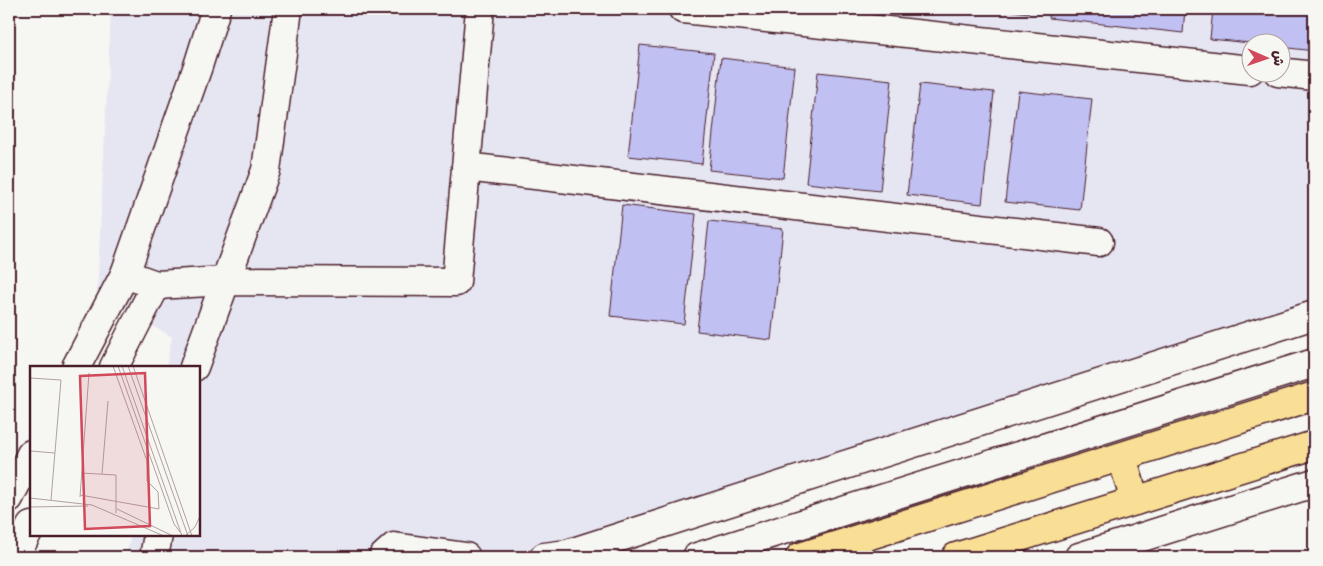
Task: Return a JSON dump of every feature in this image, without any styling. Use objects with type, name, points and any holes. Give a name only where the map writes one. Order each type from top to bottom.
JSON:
[{"type":"main road","points":[[800,557],[1122,458],[1314,396]]},
{"type":"main road","points":[[956,557],[1314,445]]},
{"type":"main road","points":[[1122,458],[1135,501]]},
{"type":"street","points":[[196,9],[198,66]]},
{"type":"street","points":[[77,366],[125,274],[216,9]]},
{"type":"street","points":[[194,366],[266,170],[288,9]]},
{"type":"street","points":[[125,274],[156,285],[226,281],[456,282],[480,9]]},
{"type":"street","points":[[683,9],[1240,69]]},
{"type":"street","points":[[1290,73],[1314,76]]},
{"type":"street","points":[[466,167],[1099,242]]},
{"type":"street","points":[[115,366],[156,285]]},
{"type":"street","points":[[544,557],[567,554],[1314,315]]},
{"type":"street","points":[[697,557],[1314,363]]},
{"type":"street","points":[[9,498],[30,456]]},
{"type":"street","points":[[1079,557],[1314,483]]},
{"type":"street","points":[[15,557],[30,528]]},
{"type":"street","points":[[154,557],[158,536]]},
{"type":"street","points":[[382,557],[394,547],[466,557]]},
{"type":"shaded area","points":[[111,9],[1314,9],[1314,328],[604,557],[126,557],[131,536],[200,536],[200,366],[166,366],[172,337],[97,294]]},
{"type":"building","points":[[994,9],[1029,9],[1029,13]]},
{"type":"building","points":[[1050,9],[1185,9],[1183,33],[1049,18]]},
{"type":"building","points":[[1213,9],[1314,9],[1314,51],[1290,48],[1290,32],[1240,32],[1240,42],[1210,39]]},
{"type":"building","points":[[640,45],[714,53],[702,164],[628,156]]},
{"type":"building","points":[[721,58],[795,67],[783,178],[709,170]]},
{"type":"building","points":[[818,72],[892,80],[880,191],[806,183]]},
{"type":"building","points":[[920,84],[994,92],[982,204],[907,195]]},
{"type":"building","points":[[1018,91],[1092,99],[1080,210],[1005,202]]},
{"type":"building","points":[[622,205],[696,214],[684,324],[610,316]]},
{"type":"building","points":[[709,221],[783,229],[771,340],[697,331]]}]
